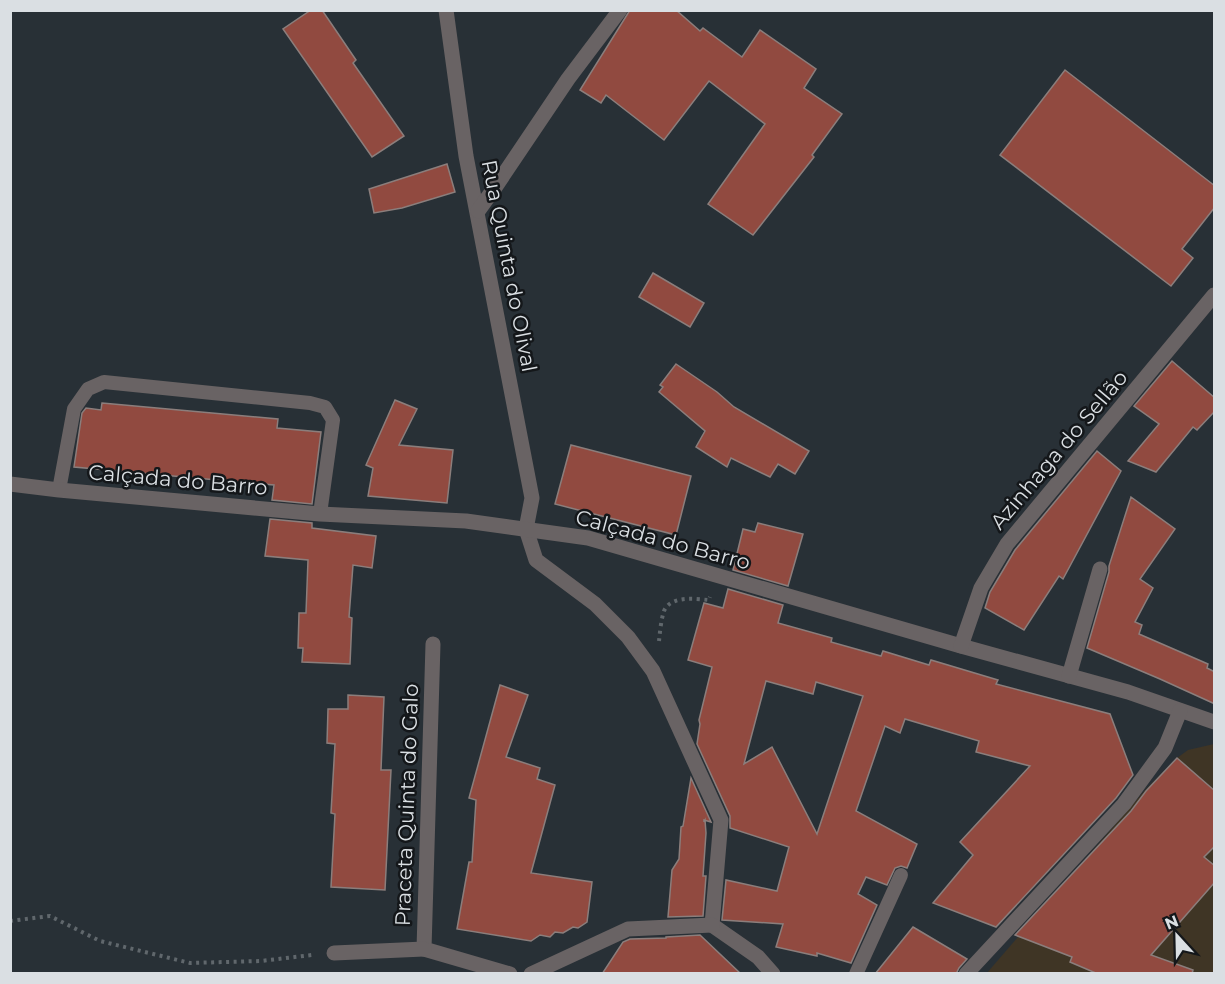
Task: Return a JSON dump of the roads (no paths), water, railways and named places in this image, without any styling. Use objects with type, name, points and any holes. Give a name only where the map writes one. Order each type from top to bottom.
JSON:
[{"type":"street","name":"Rua Quinta do Olival","points":[[446,10],[466,156],[532,498],[526,529]]},
{"type":"street","points":[[477,211],[567,79],[620,10]]},
{"type":"street","name":"Azinhaga do Sellão","points":[[961,646],[981,588],[1007,544],[1215,295]]},
{"type":"street","name":"Calçada do Barro","points":[[10,484],[320,514],[466,521],[588,538],[1128,692],[1215,722]]},
{"type":"street","points":[[526,529],[537,560],[595,604],[628,637],[653,671],[722,820],[712,925]]},
{"type":"street","points":[[1069,676],[1100,569]]},
{"type":"street","name":"Praceta Quinta do Galo","points":[[433,644],[424,949],[510,974]]},
{"type":"street","points":[[966,974],[1124,804],[1166,748],[1180,711]]},
{"type":"street","points":[[531,974],[628,929],[712,925],[758,957],[774,974]]},
{"type":"street","points":[[334,953],[424,949]]},
{"type":"lane","points":[[59,490],[74,409],[88,389],[104,382],[310,402],[325,407],[333,420],[320,514]]},
{"type":"lane","points":[[856,974],[901,875]]}]
